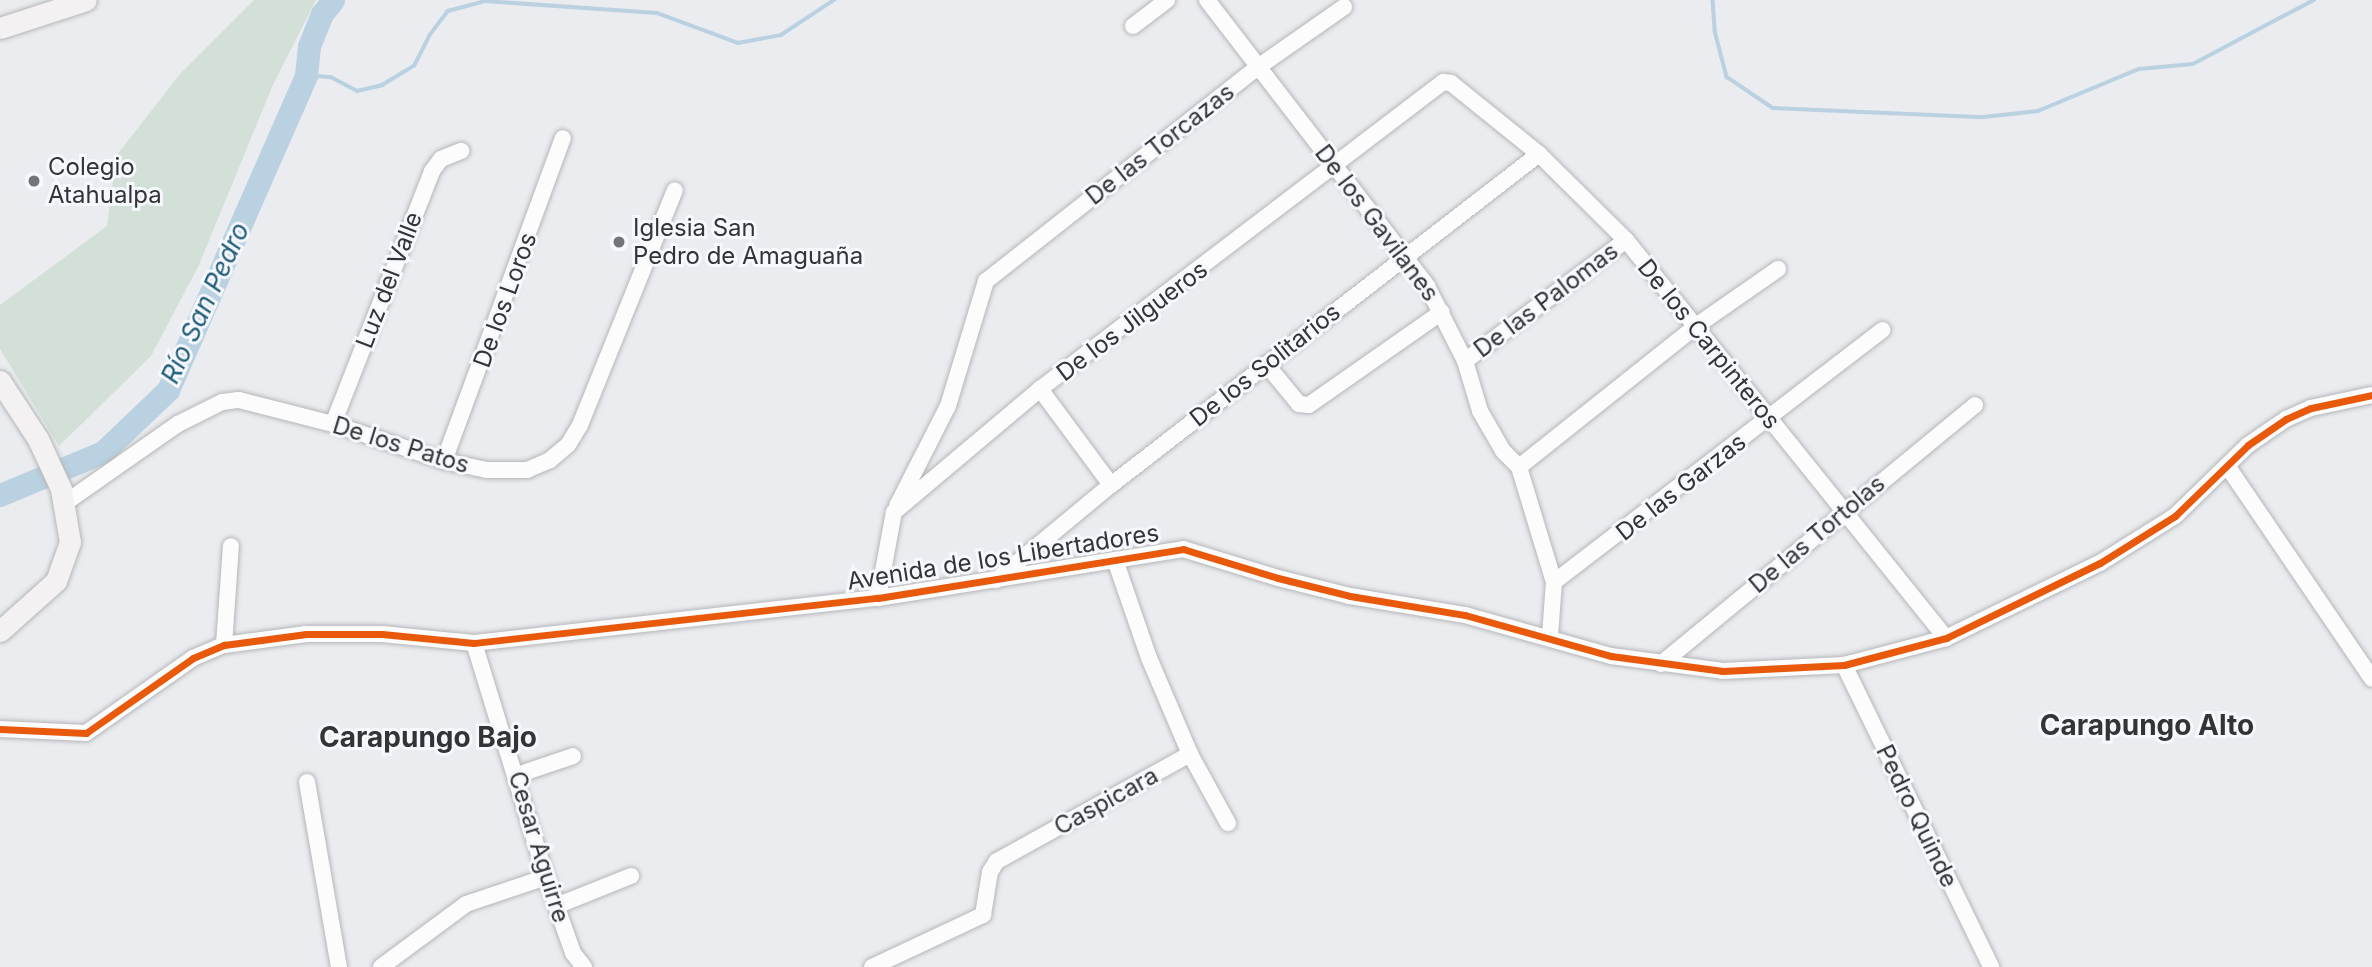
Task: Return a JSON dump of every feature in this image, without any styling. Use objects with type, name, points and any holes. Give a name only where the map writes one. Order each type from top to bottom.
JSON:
[{"type":"street","points":[[0,28],[86,0]]},
{"type":"street","points":[[1133,26],[1167,0]]},
{"type":"street","name":"De los Gavilanes","points":[[1207,0],[1405,256],[1442,312],[1465,361],[1480,411],[1503,451],[1519,467],[1554,582]]},
{"type":"street","name":"De las Torcazas","points":[[894,512],[948,406],[969,347],[982,289],[1258,67],[1344,7]]},
{"type":"street","name":"De los Jilgueros","points":[[894,512],[1040,389],[1336,167],[1443,82]]},
{"type":"street","name":"De los Carpinteros","points":[[1443,82],[1458,86],[1539,154],[1626,240],[1946,638]]},
{"type":"street","name":"De los Loros","points":[[444,461],[563,138]]},
{"type":"street","name":"Luz del Valle","points":[[333,424],[432,171],[440,159],[461,151]]},
{"type":"street","name":"De los Solitarios","points":[[995,581],[1111,485],[1539,154]]},
{"type":"street","name":"De los Patos","points":[[63,496],[178,424],[222,401],[239,400],[333,424],[444,461],[487,470],[527,470],[568,445],[675,190]]},
{"type":"street","name":"De las Palomas","points":[[1465,361],[1626,240]]},
{"type":"street","points":[[1519,467],[1696,326],[1778,269]]},
{"type":"street","points":[[1266,364],[1299,404],[1309,405],[1442,312]]},
{"type":"street","name":"De las Garzas","points":[[1554,582],[1883,330]]},
{"type":"street","points":[[0,381],[38,439],[63,496],[70,542],[55,581],[0,631]]},
{"type":"street","points":[[1040,389],[1111,485]]},
{"type":"street","name":"Avenida de los Libertadores","points":[[0,729],[86,733],[193,659],[224,645],[318,634],[382,634],[474,643],[878,598],[1183,549],[1350,596],[1465,615],[1550,636],[1611,656],[1723,671],[1844,665],[1946,638],[2140,539],[2175,516],[2248,445],[2286,419],[2311,408],[2372,395]]},
{"type":"street","name":"De las Tortolas","points":[[1661,664],[1843,511],[1975,405]]},
{"type":"street","points":[[2228,467],[2372,679]]},
{"type":"street","points":[[878,598],[894,512]]},
{"type":"street","points":[[224,645],[231,546]]},
{"type":"street","points":[[1115,560],[1149,658],[1191,754],[1228,823]]},
{"type":"street","points":[[1550,636],[1554,582]]},
{"type":"street","name":"Cesar Aguirre","points":[[474,643],[517,775],[545,877],[573,953],[584,967]]},
{"type":"street","name":"Pedro Quinde","points":[[1844,665],[1990,967]]},
{"type":"street","name":"Caspicara","points":[[872,967],[983,915],[990,872],[997,861],[1191,754]]},
{"type":"street","points":[[517,775],[573,756]]},
{"type":"street","points":[[307,782],[339,967]]},
{"type":"street","points":[[556,906],[631,876]]},
{"type":"street","points":[[381,967],[467,904],[545,877]]},
{"type":"shaded area","points":[[254,0],[316,0],[272,87],[199,265],[151,356],[59,446],[0,349],[0,305],[107,226],[116,156],[180,74]]},
{"type":"waterway","name":"Río San Pedro","points":[[0,495],[103,452],[168,390],[306,75],[309,46],[322,14],[333,0]]},
{"type":"waterway","points":[[306,75],[331,77],[357,91],[382,85],[414,66],[429,36],[448,11],[485,1],[657,13],[738,43],[781,35],[834,0]]},
{"type":"waterway","points":[[1713,0],[1715,31],[1727,77],[1773,108],[1983,117],[2038,111],[2139,69],[2193,64],[2314,0]]},
{"type":"cycle path","points":[[0,729],[86,733],[193,658],[224,645],[306,634],[382,634],[474,643],[878,598],[1183,549],[1278,578],[1350,596],[1465,615],[1611,656],[1723,671],[1844,665],[1946,638],[2100,563],[2175,516],[2248,445],[2286,419],[2311,408],[2372,395]]},
{"type":"place","name":"Colegio Atahualpa","points":[[34,181]]},
{"type":"place","name":"Iglesia San Pedro de Amaguaña","points":[[619,242]]},
{"type":"district","name":"Carapungo Alto","points":[[2147,725]]},
{"type":"district","name":"Carapungo Bajo","points":[[428,737]]}]
